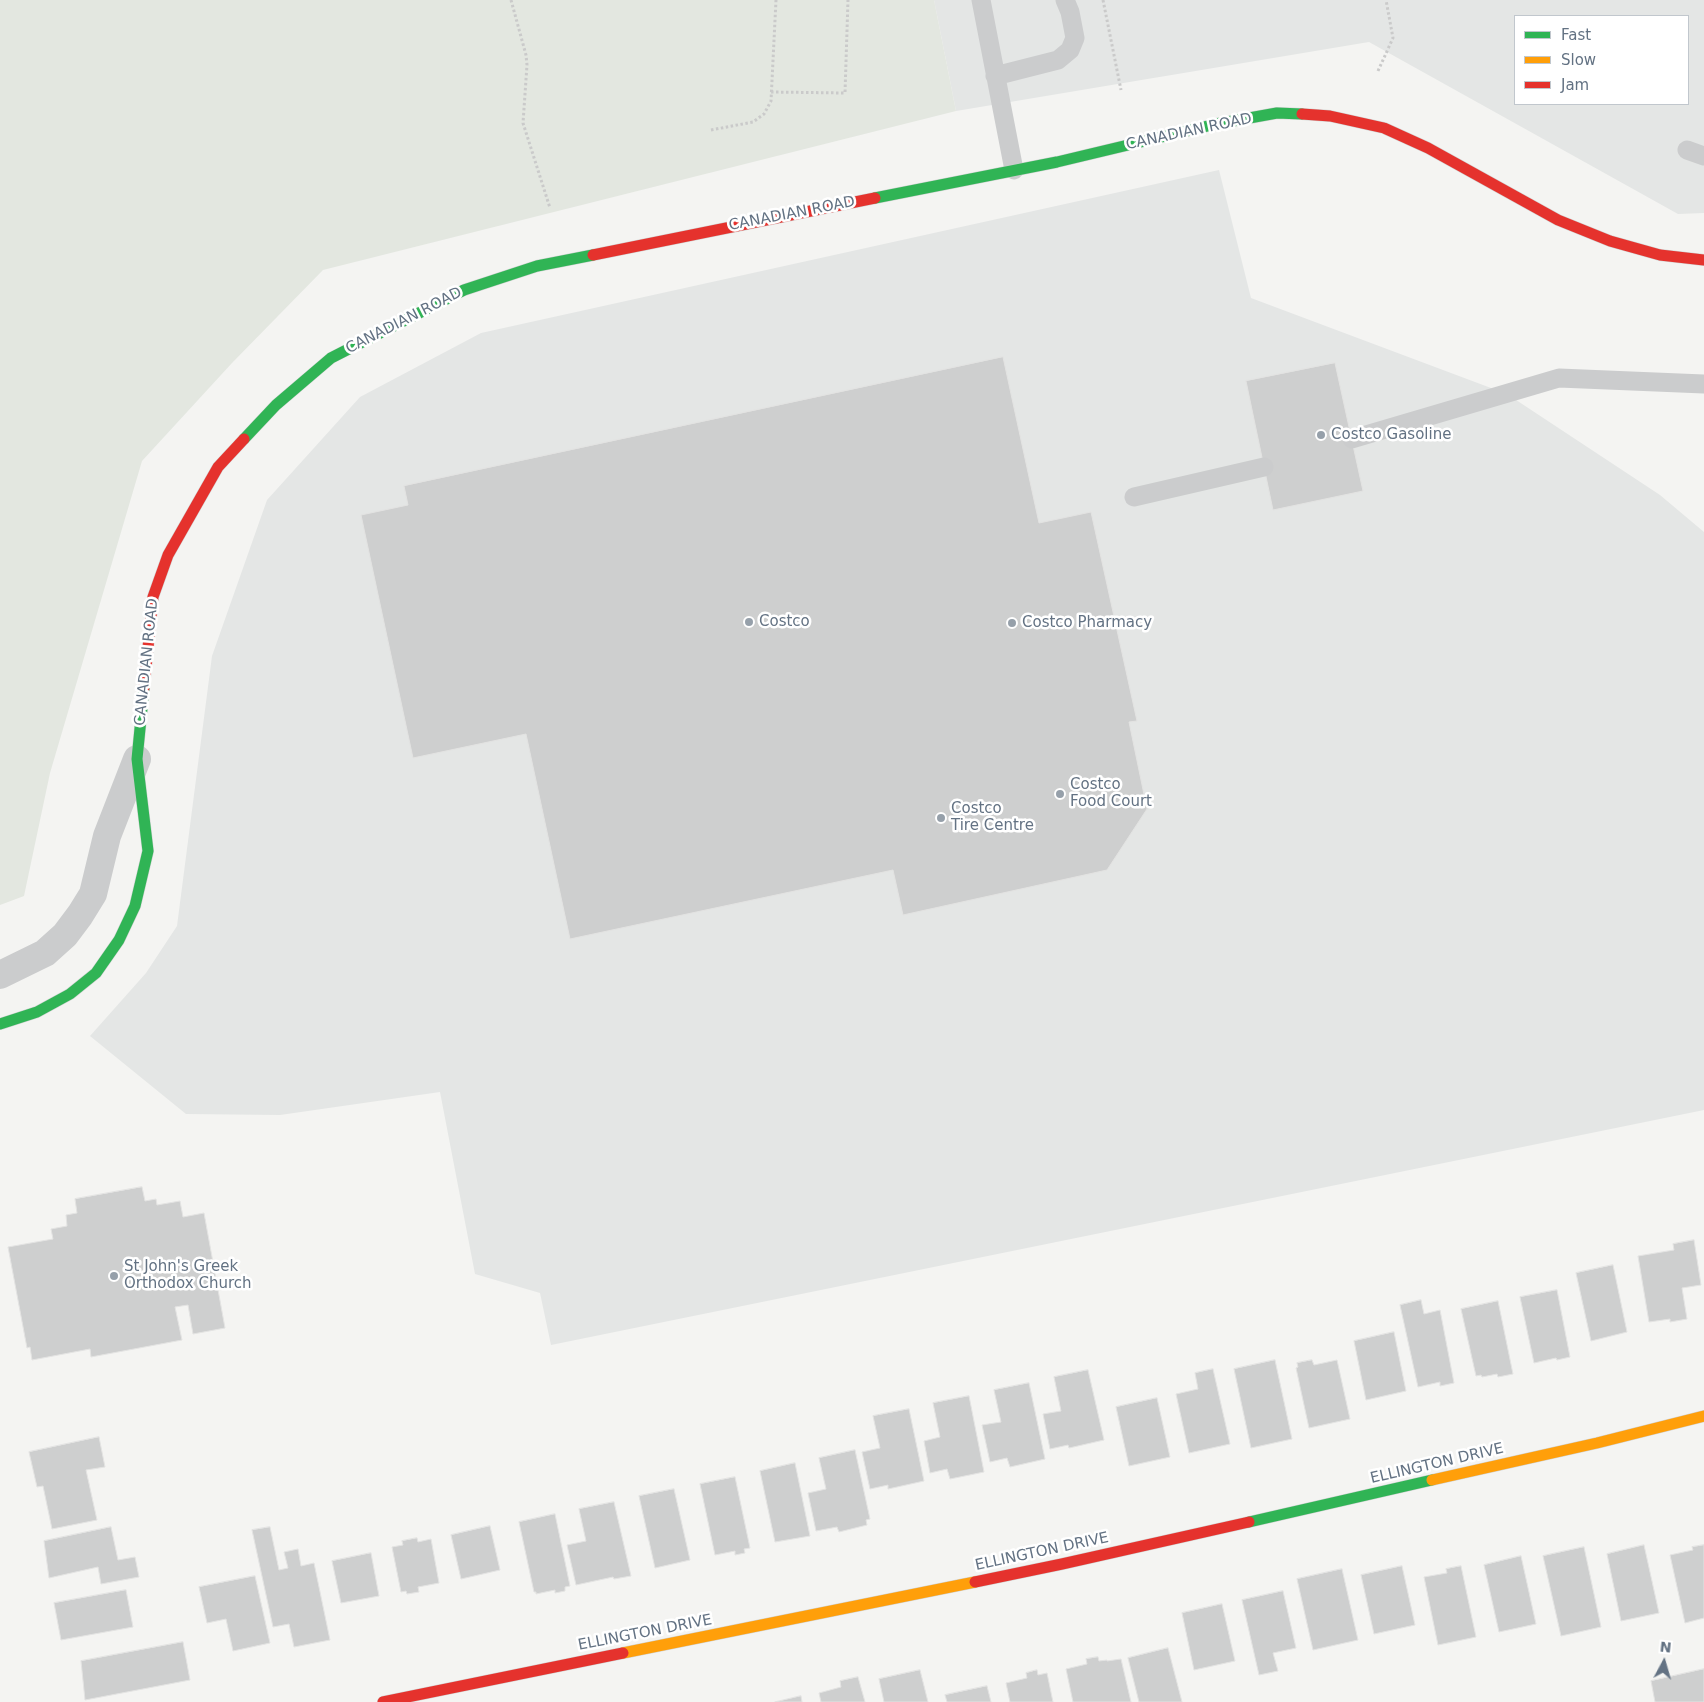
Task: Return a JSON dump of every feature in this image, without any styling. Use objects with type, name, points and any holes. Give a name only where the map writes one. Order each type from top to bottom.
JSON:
[{"type":"street","name":"CANADIAN ROAD","points":[[0,1024],[37,1012],[70,994],[96,973],[119,940],[134,906],[148,851],[137,759],[153,598],[168,555],[218,467],[276,405],[332,358],[464,290],[537,266],[1057,162],[1216,124],[1276,113],[1330,116],[1384,128],[1428,148],[1558,220],[1610,241],[1660,254],[1704,260]]},
{"type":"street","name":"CANADIAN ROAD","points":[[0,975],[45,954],[65,935],[80,915],[93,894],[107,836],[137,759]]},
{"type":"street","name":"ELLINGTON DRIVE","points":[[383,1702],[458,1694],[1062,1564],[1597,1443],[1704,1416]]},
{"type":"lane","points":[[981,0],[1014,170]]},
{"type":"lane","points":[[995,76],[1058,60],[1070,50],[1075,38],[1070,12],[1064,0]]},
{"type":"lane","points":[[1352,439],[1559,378],[1704,384]]},
{"type":"lane","points":[[1134,497],[1264,467]]},
{"type":"path","points":[[511,0],[527,65],[522,123],[550,208]]},
{"type":"path","points":[[711,130],[753,122],[764,114],[771,101],[776,0]]},
{"type":"path","points":[[771,92],[845,93],[848,0]]},
{"type":"path","points":[[1103,0],[1120,90]]},
{"type":"path","points":[[1378,71],[1393,38],[1386,0]]},
{"type":"shaded area","points":[[0,0],[934,0],[956,111],[323,270],[232,363],[142,461],[50,773],[24,896],[0,905]]},
{"type":"shaded area","points":[[934,0],[1704,0],[1704,213],[1678,214],[1369,42],[956,111]]},
{"type":"shaded area","points":[[1219,170],[1251,298],[1507,394],[1660,495],[1704,532],[1704,1110],[551,1345],[540,1293],[475,1274],[440,1092],[280,1115],[186,1114],[90,1036],[146,973],[177,926],[212,656],[267,500],[360,397],[481,333]]},
{"type":"building","name":"Costco","points":[[1003,357],[1039,523],[1091,512],[1137,721],[1129,722],[1147,809],[1107,870],[903,915],[893,870],[570,939],[526,734],[413,758],[361,515],[408,505],[404,486]]},
{"type":"building","points":[[1335,363],[1363,491],[1273,510],[1246,381]]},
{"type":"building","name":"St John's Greek Orthodox Church","points":[[142,1187],[145,1201],[156,1199],[157,1205],[180,1201],[183,1217],[204,1213],[225,1328],[193,1334],[188,1305],[175,1307],[182,1340],[91,1357],[90,1349],[32,1360],[30,1347],[27,1348],[8,1247],[53,1239],[51,1229],[67,1226],[66,1215],[77,1213],[75,1199]]},
{"type":"building","points":[[1694,1240],[1701,1285],[1682,1288],[1687,1319],[1670,1322],[1670,1319],[1649,1322],[1638,1256],[1674,1250],[1673,1244]]},
{"type":"building","points":[[1613,1265],[1627,1332],[1591,1341],[1576,1273]]},
{"type":"building","points":[[1557,1290],[1570,1357],[1534,1363],[1520,1297]]},
{"type":"building","points":[[1421,1300],[1424,1314],[1440,1310],[1454,1383],[1440,1386],[1440,1382],[1418,1387],[1400,1305]]},
{"type":"building","points":[[1498,1301],[1513,1374],[1498,1377],[1497,1374],[1482,1377],[1481,1375],[1476,1376],[1461,1309]]},
{"type":"building","points":[[1394,1332],[1406,1391],[1366,1400],[1354,1341]]},
{"type":"building","points":[[1275,1360],[1292,1439],[1251,1448],[1234,1369]]},
{"type":"building","points":[[1312,1360],[1314,1365],[1337,1360],[1350,1419],[1309,1428],[1296,1368],[1298,1367],[1297,1363]]},
{"type":"building","points":[[1213,1369],[1230,1444],[1189,1453],[1176,1394],[1198,1389],[1195,1373]]},
{"type":"building","points":[[1088,1370],[1104,1440],[1069,1448],[1068,1445],[1050,1449],[1043,1414],[1061,1411],[1054,1377]]},
{"type":"building","points":[[1029,1383],[1045,1459],[1010,1467],[1007,1458],[990,1462],[982,1425],[1001,1422],[994,1390]]},
{"type":"building","points":[[969,1396],[984,1472],[950,1479],[947,1469],[930,1473],[924,1441],[940,1437],[933,1403]]},
{"type":"building","points":[[1157,1398],[1170,1457],[1129,1466],[1116,1407]]},
{"type":"building","points":[[909,1409],[924,1481],[888,1489],[888,1485],[870,1489],[862,1452],[880,1448],[873,1416]]},
{"type":"building","points":[[99,1437],[105,1467],[86,1470],[97,1520],[52,1529],[43,1486],[37,1487],[29,1452]]},
{"type":"building","points":[[855,1450],[870,1519],[866,1520],[867,1525],[839,1532],[837,1527],[816,1531],[808,1493],[826,1489],[819,1458]]},
{"type":"building","points":[[795,1463],[810,1536],[775,1542],[760,1471]]},
{"type":"building","points":[[735,1477],[750,1548],[744,1549],[745,1553],[735,1555],[735,1551],[715,1555],[700,1484]]},
{"type":"building","points":[[674,1489],[690,1560],[655,1568],[639,1496]]},
{"type":"building","points":[[614,1502],[631,1576],[614,1579],[613,1577],[576,1585],[567,1545],[586,1541],[579,1509]]},
{"type":"building","points":[[555,1514],[570,1586],[565,1587],[565,1591],[555,1593],[555,1590],[536,1594],[519,1522]]},
{"type":"building","points":[[490,1526],[500,1570],[461,1579],[451,1535]]},
{"type":"building","points":[[111,1527],[118,1560],[135,1557],[139,1577],[101,1584],[98,1567],[49,1578],[44,1541]]},
{"type":"building","points":[[270,1527],[279,1570],[288,1568],[284,1552],[298,1549],[301,1566],[314,1563],[330,1640],[294,1647],[289,1624],[273,1627],[252,1530]]},
{"type":"building","points":[[417,1538],[418,1542],[431,1539],[439,1583],[418,1587],[419,1592],[407,1594],[406,1591],[401,1592],[392,1547],[403,1545],[402,1541]]},
{"type":"building","points":[[1644,1545],[1659,1613],[1621,1621],[1607,1554]]},
{"type":"building","points":[[1704,1545],[1704,1618],[1685,1623],[1670,1555],[1693,1550],[1692,1547]]},
{"type":"building","points":[[1584,1547],[1601,1627],[1561,1636],[1543,1556]]},
{"type":"building","points":[[371,1553],[379,1596],[341,1603],[332,1561]]},
{"type":"building","points":[[1521,1556],[1536,1624],[1499,1632],[1484,1565]]},
{"type":"building","points":[[1402,1566],[1415,1625],[1374,1634],[1361,1575]]},
{"type":"building","points":[[1461,1566],[1476,1637],[1438,1645],[1424,1577],[1447,1573],[1446,1569]]},
{"type":"building","points":[[1342,1569],[1358,1640],[1313,1650],[1297,1579]]},
{"type":"building","points":[[255,1576],[270,1643],[233,1651],[226,1619],[207,1623],[199,1587]]},
{"type":"building","points":[[126,1590],[133,1627],[61,1640],[54,1603]]},
{"type":"building","points":[[1283,1591],[1296,1648],[1273,1653],[1278,1671],[1259,1675],[1242,1600]]},
{"type":"building","points":[[1222,1604],[1235,1661],[1194,1670],[1182,1613]]},
{"type":"building","points":[[183,1642],[190,1680],[85,1700],[81,1661]]},
{"type":"building","points":[[1168,1648],[1182,1702],[1139,1702],[1128,1658]]},
{"type":"building","points":[[1098,1657],[1099,1661],[1121,1659],[1131,1702],[1073,1702],[1066,1669],[1087,1664],[1086,1659]]},
{"type":"building","points":[[1704,1669],[1704,1702],[1655,1702],[1651,1681]]},
{"type":"building","points":[[920,1670],[928,1702],[884,1702],[879,1679]]},
{"type":"building","points":[[1037,1670],[1038,1675],[1047,1673],[1053,1702],[1010,1702],[1006,1683],[1027,1678],[1026,1673]]},
{"type":"building","points":[[858,1677],[865,1702],[821,1702],[819,1693],[841,1687],[840,1681]]},
{"type":"building","points":[[987,1686],[991,1702],[947,1702],[945,1695]]},
{"type":"building","points":[[801,1696],[802,1702],[775,1702]]},
{"type":"traffic: fast","points":[[875,198],[1057,162],[1216,124],[1277,113],[1302,114]]},
{"type":"traffic: fast","points":[[244,439],[276,405],[331,358],[464,290],[537,266],[593,255]]},
{"type":"traffic: fast","points":[[0,1024],[37,1012],[70,994],[96,973],[119,940],[135,906],[148,851],[137,759],[144,688]]},
{"type":"traffic: fast","points":[[1249,1522],[1432,1480]]},
{"type":"traffic: slow","points":[[1432,1480],[1597,1443],[1704,1416]]},
{"type":"traffic: slow","points":[[623,1653],[975,1582]]},
{"type":"traffic: jam","points":[[1302,114],[1330,116],[1384,128],[1428,148],[1558,220],[1610,241],[1660,255],[1704,260]]},
{"type":"traffic: jam","points":[[593,255],[875,198]]},
{"type":"traffic: jam","points":[[144,688],[153,597],[168,555],[218,467],[244,439]]},
{"type":"traffic: jam","points":[[975,1582],[1249,1522]]},
{"type":"traffic: jam","points":[[383,1702],[623,1653]]},
{"type":"place","name":"Costco Gasoline","points":[[1321,435]]},
{"type":"place","name":"Costco","points":[[749,622]]},
{"type":"place","name":"Costco Pharmacy","points":[[1012,623]]},
{"type":"place","name":"Costco Food Court","points":[[1060,794]]},
{"type":"place","name":"Costco Tire Centre","points":[[941,818]]},
{"type":"place","name":"St John's Greek Orthodox Church","points":[[114,1276]]}]
